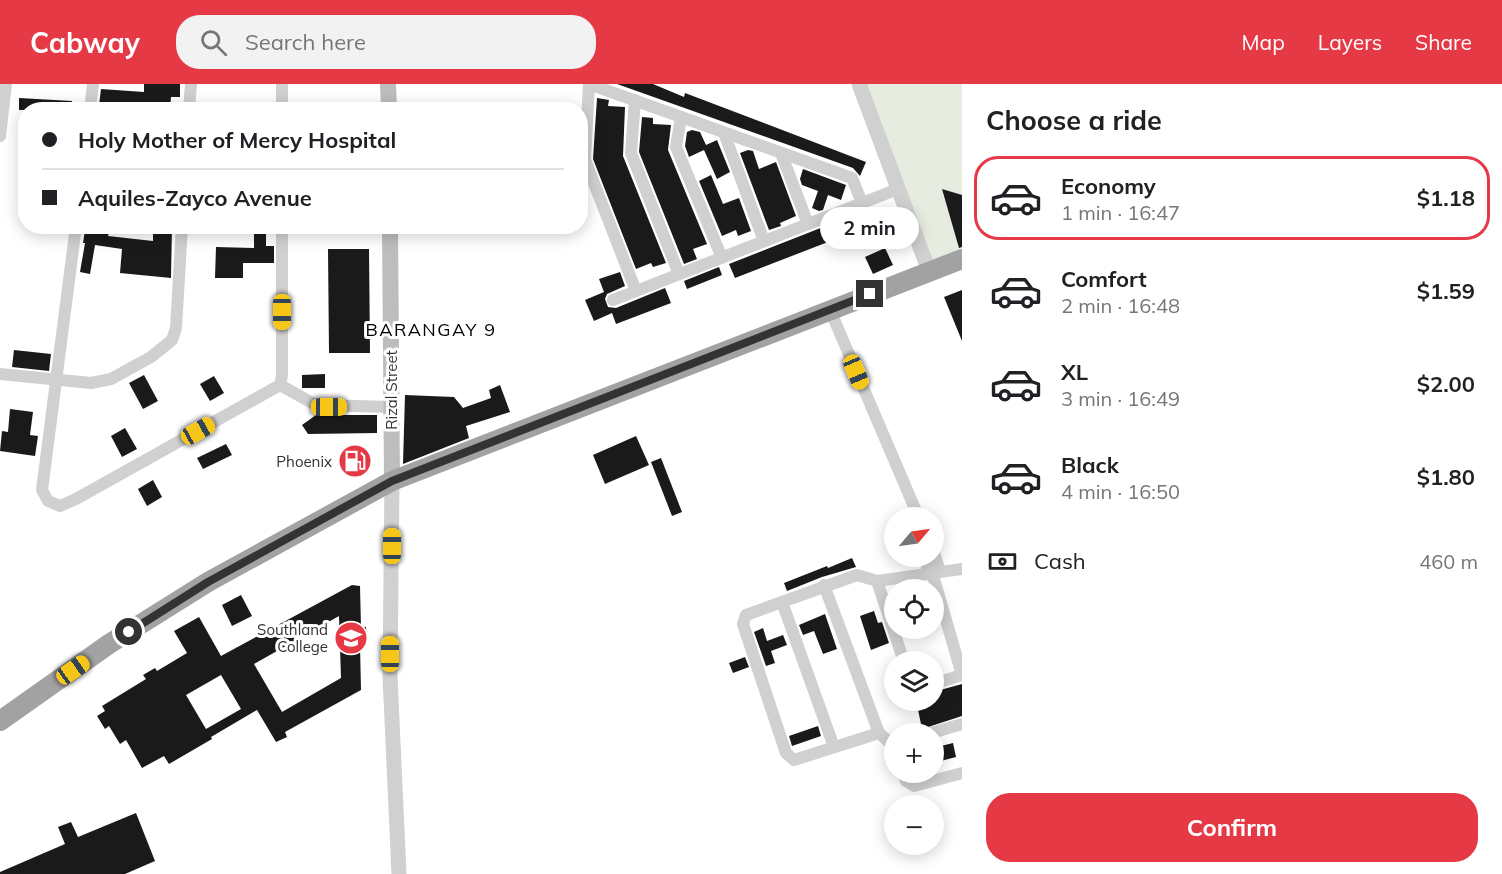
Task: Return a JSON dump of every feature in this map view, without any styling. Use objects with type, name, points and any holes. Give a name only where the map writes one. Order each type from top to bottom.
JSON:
[{"type":"highway","points":[[0,721],[109,644],[208,582],[392,481],[962,258]]},
{"type":"main road","points":[[388,84],[389,102]]},
{"type":"main road","name":"Rizal Street","points":[[390,234],[392,481]]},
{"type":"street","points":[[0,136],[6,84]]},
{"type":"street","points":[[91,102],[93,84]]},
{"type":"street","points":[[190,102],[191,84]]},
{"type":"street","points":[[282,84],[282,102]]},
{"type":"street","points":[[588,103],[589,84],[852,178],[862,203]]},
{"type":"street","points":[[859,84],[929,271]]},
{"type":"street","points":[[635,100],[631,153],[679,274]]},
{"type":"street","points":[[681,117],[676,147],[722,258]]},
{"type":"street","points":[[724,132],[764,241]]},
{"type":"street","points":[[781,153],[808,224]]},
{"type":"street","points":[[588,168],[636,291]]},
{"type":"street","points":[[614,300],[898,189]]},
{"type":"street","points":[[75,234],[42,490],[48,501],[60,506],[280,385],[282,376],[282,234]]},
{"type":"street","points":[[0,374],[91,383],[111,379],[151,357],[172,340],[176,328],[182,234]]},
{"type":"street","points":[[830,310],[914,507]]},
{"type":"street","points":[[280,385],[316,405],[392,407]]},
{"type":"street","points":[[392,481],[390,676],[399,874]]},
{"type":"street","points":[[931,567],[962,675],[944,681]]},
{"type":"street","points":[[933,567],[933,572]]},
{"type":"street","points":[[879,733],[794,760],[786,753],[743,624],[746,615],[857,575],[877,581],[962,569]]},
{"type":"street","points":[[877,581],[900,651]]},
{"type":"street","points":[[824,585],[879,733],[884,738]]},
{"type":"street","points":[[782,602],[834,747]]},
{"type":"street","points":[[944,729],[962,724]]},
{"type":"street","points":[[944,778],[962,773]]},
{"type":"street","points":[[909,783],[914,786],[925,783]]},
{"type":"shaded area","points":[[865,84],[962,84],[962,195],[942,190],[962,251],[932,264]]},
{"type":"building","points":[[144,84],[180,84],[180,97],[171,97],[171,102],[99,102],[101,89],[144,92]]},
{"type":"building","points":[[617,84],[653,84],[684,97],[685,93],[866,162],[860,176],[853,168]]},
{"type":"building","points":[[19,98],[72,101],[72,102],[19,102]]},
{"type":"building","points":[[597,98],[609,100],[608,106],[625,107],[623,156],[666,263],[653,267],[651,263],[636,269],[593,159]]},
{"type":"building","points":[[642,117],[653,118],[653,124],[671,125],[668,150],[707,244],[693,249],[697,259],[684,264],[639,152]]},
{"type":"building","points":[[692,130],[700,132],[706,145],[717,140],[730,172],[717,179],[704,150],[689,157],[685,146],[687,132]]},
{"type":"building","points":[[753,151],[759,169],[776,162],[796,216],[780,223],[781,226],[769,230],[740,153]]},
{"type":"building","points":[[803,169],[846,185],[841,200],[828,195],[823,210],[812,208],[818,191],[802,185],[800,179]]},
{"type":"building","points":[[711,175],[723,204],[739,198],[751,231],[738,236],[736,230],[722,236],[699,181]]},
{"type":"building","points":[[942,189],[962,195],[962,247],[959,248]]},
{"type":"building","points":[[841,220],[846,235],[735,278],[729,264]]},
{"type":"building","points":[[84,234],[109,234],[108,236],[153,241],[153,234],[172,234],[171,278],[120,273],[122,249],[95,245],[90,274],[80,272]]},
{"type":"building","points":[[254,234],[266,234],[266,246],[274,246],[274,263],[243,263],[243,278],[215,278],[216,247],[254,248]]},
{"type":"building","points":[[885,248],[893,265],[873,274],[865,257]]},
{"type":"building","points":[[328,249],[369,249],[370,353],[329,353]]},
{"type":"building","points":[[719,267],[722,275],[687,289],[684,281]]},
{"type":"building","points":[[620,272],[625,286],[607,294],[605,299],[608,307],[616,308],[665,288],[671,303],[616,324],[612,313],[594,321],[585,300],[604,292],[599,279]]},
{"type":"building","points":[[962,290],[962,341],[944,297]]},
{"type":"building","points":[[14,350],[51,354],[49,371],[12,367]]},
{"type":"building","points":[[325,374],[325,388],[302,388],[302,375]]},
{"type":"building","points":[[144,375],[158,401],[143,409],[129,383]]},
{"type":"building","points":[[214,376],[224,393],[210,401],[200,384]]},
{"type":"building","points":[[500,385],[510,412],[466,426],[469,438],[403,464],[405,395],[454,397],[463,408],[491,398],[489,390]]},
{"type":"building","points":[[10,409],[33,412],[30,435],[38,436],[35,456],[0,451],[2,431],[8,432]]},
{"type":"building","points":[[316,415],[377,415],[377,433],[308,434],[302,425]]},
{"type":"building","points":[[125,428],[137,449],[122,457],[111,436]]},
{"type":"building","points":[[636,436],[649,465],[605,484],[593,455]]},
{"type":"building","points":[[226,444],[232,455],[203,469],[197,458]]},
{"type":"building","name":"Phoenix","points":[[363,448],[371,461],[346,475],[339,462]]},
{"type":"building","points":[[661,458],[682,512],[672,516],[651,462]]},
{"type":"building","points":[[153,480],[162,497],[147,506],[138,489]]},
{"type":"building","points":[[852,558],[856,567],[787,591],[784,583]]},
{"type":"building","points":[[352,585],[360,586],[361,627],[366,627],[367,644],[360,645],[361,690],[285,732],[287,737],[276,742],[257,710],[169,764],[164,756],[142,768],[126,740],[120,744],[109,726],[105,729],[97,716],[105,711],[102,706],[146,679],[143,675],[155,668],[157,671],[187,653],[174,631],[199,617],[221,656]],"holes":[[[339,616],[341,678],[282,712],[254,664]],[[221,675],[241,709],[206,729],[186,695]]]},
{"type":"building","points":[[241,595],[252,616],[232,626],[222,605]]},
{"type":"building","points":[[874,611],[878,623],[882,622],[884,639],[888,639],[889,643],[871,650],[860,616]]},
{"type":"building","points":[[825,614],[837,649],[823,654],[814,631],[803,635],[799,625]]},
{"type":"building","points":[[763,628],[767,641],[783,635],[787,645],[771,651],[775,663],[766,666],[754,632]]},
{"type":"building","points":[[745,657],[749,667],[733,673],[729,663]]},
{"type":"building","points":[[962,684],[962,716],[940,723],[921,723],[918,711],[944,711],[944,689]]},
{"type":"building","points":[[818,726],[821,736],[792,746],[789,736]]},
{"type":"building","points":[[953,743],[956,757],[944,760],[944,745]]},
{"type":"building","points":[[136,813],[155,861],[125,874],[0,874],[0,872],[65,844],[58,827],[71,822],[78,837]]},
{"type":"place","name":"Phoenix","points":[[355,461]]},
{"type":"place","name":"Southland College","points":[[351,638]]},
{"type":"district","name":"BARANGAY 9","points":[[431,329]]},
{"type":"route","points":[[129,632],[208,582],[392,481],[870,294]]}]
